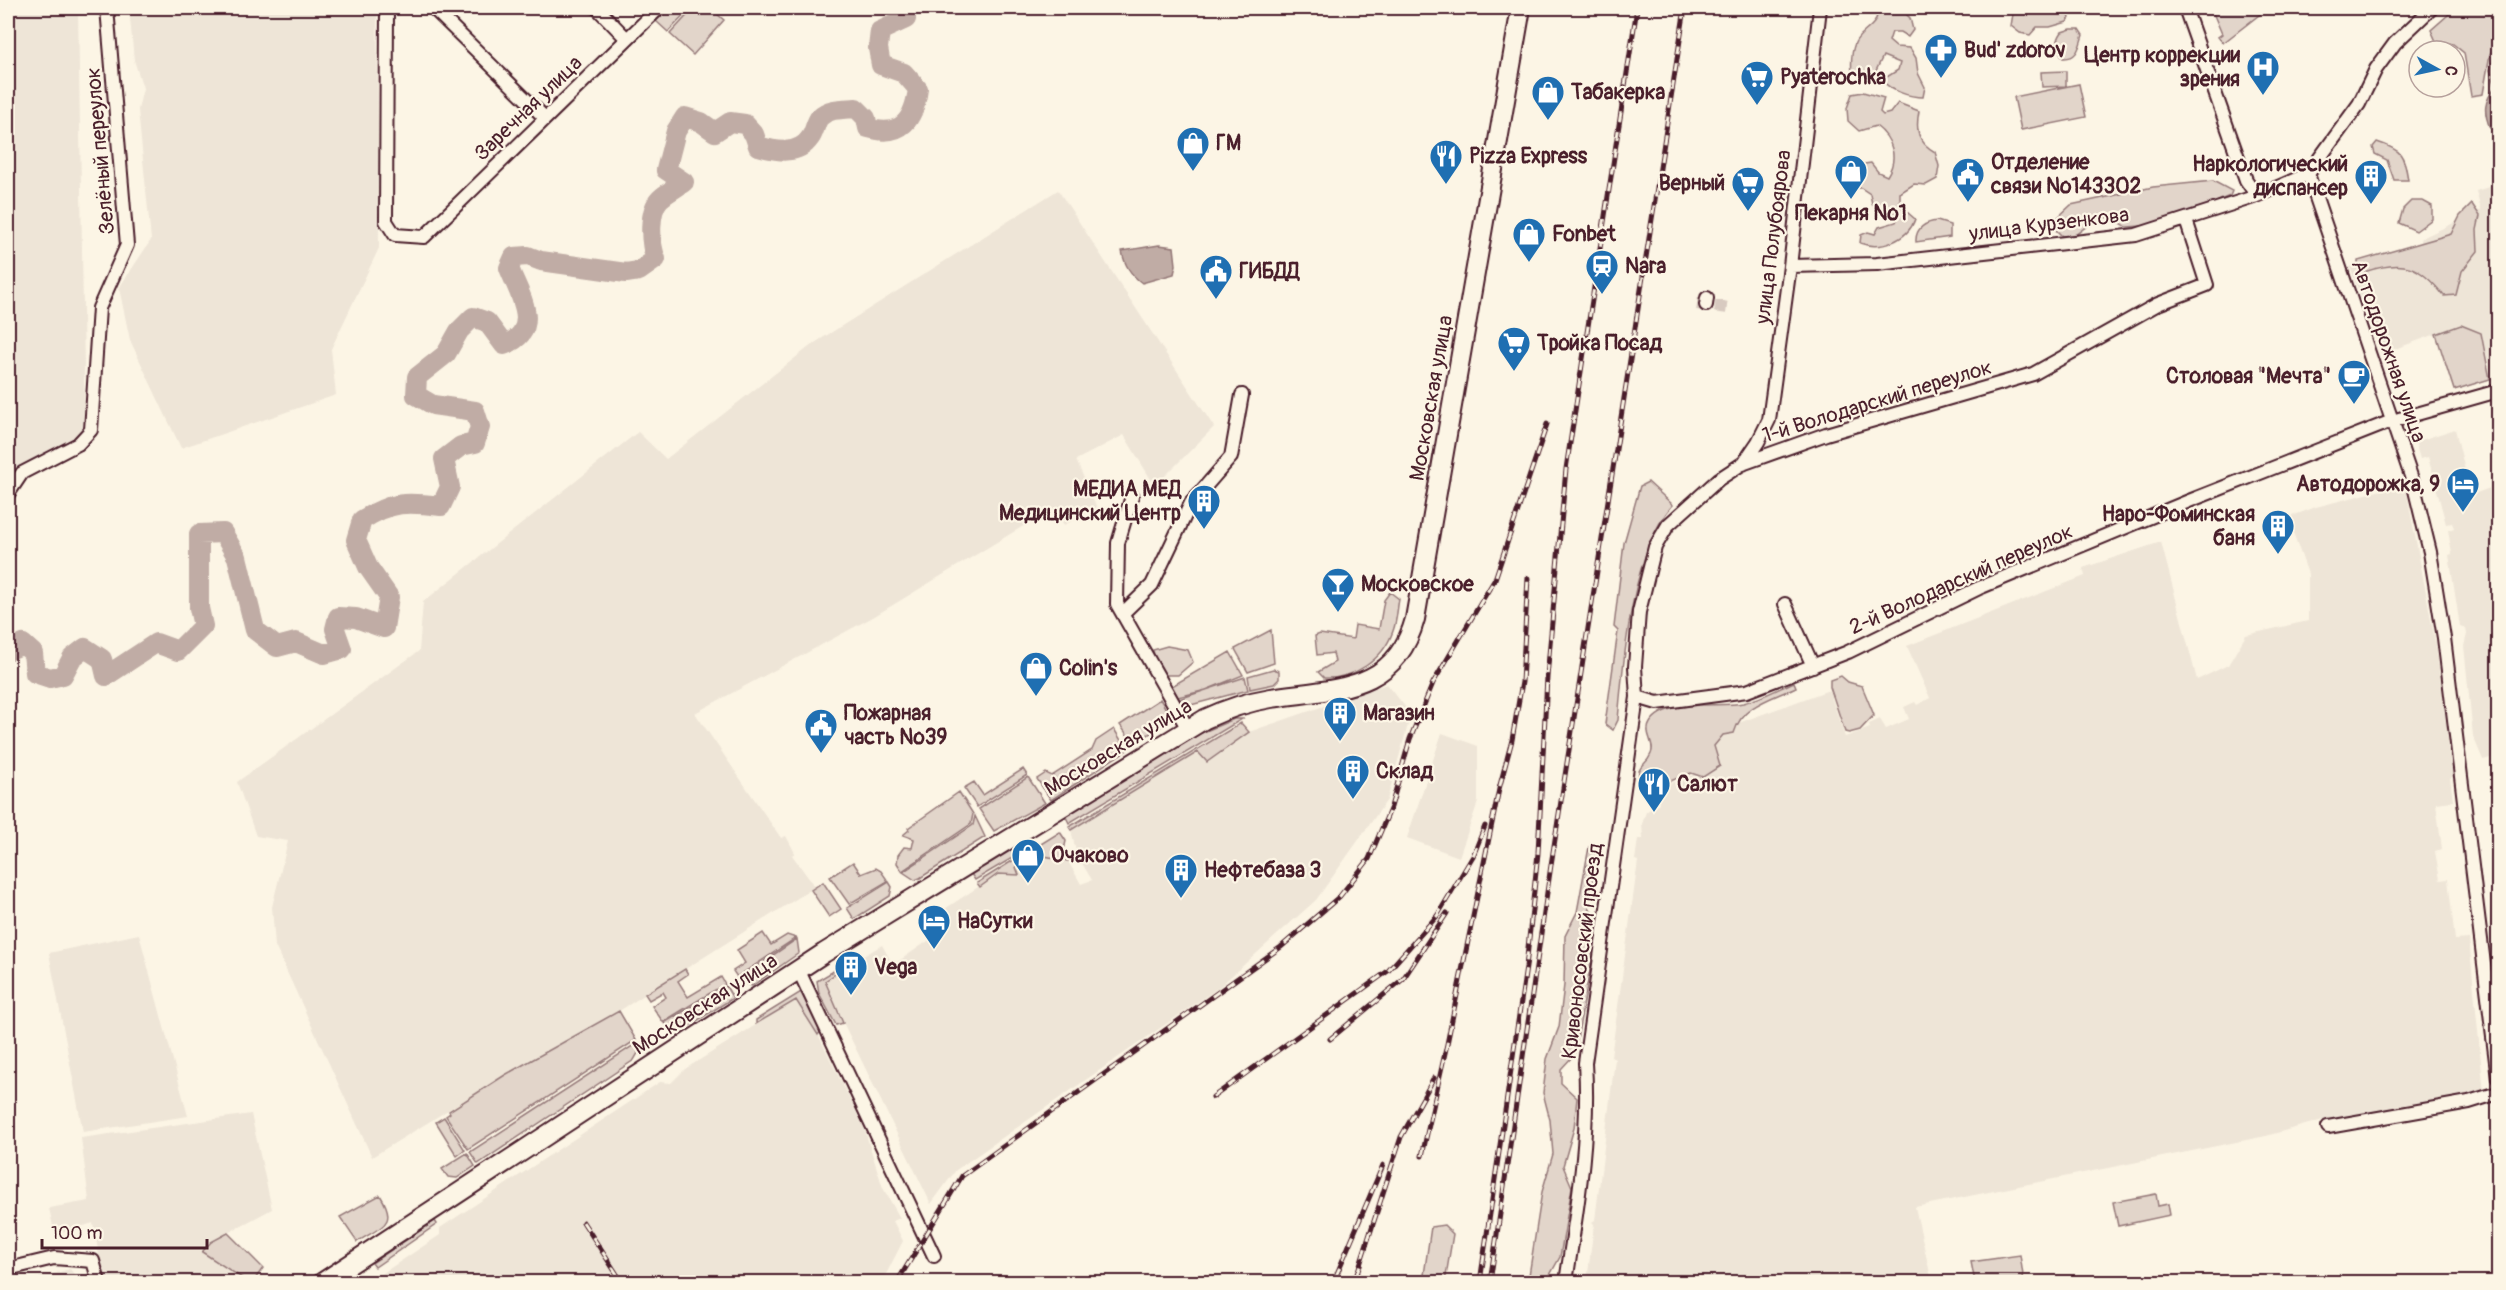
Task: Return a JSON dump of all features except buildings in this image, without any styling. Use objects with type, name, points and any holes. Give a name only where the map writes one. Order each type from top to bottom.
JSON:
[{"type":"main road","name":"Московская улица","points":[[323,1282],[798,969],[1188,729],[1240,704],[1332,690],[1366,681],[1392,664],[1408,642],[1422,587],[1521,8]]},
{"type":"street","name":"Зелёный переулок","points":[[8,494],[22,473],[78,444],[91,430],[99,308],[128,245],[107,8]]},
{"type":"street","name":"Заречная улица","points":[[387,8],[386,222],[395,235],[424,237],[659,8]]},
{"type":"street","points":[[433,8],[545,118]]},
{"type":"street","points":[[597,8],[627,39]]},
{"type":"street","name":"улица Полубоярова","points":[[1742,464],[1758,442],[1769,420],[1790,266],[1820,8]]},
{"type":"street","points":[[2185,8],[2246,180],[2257,196]]},
{"type":"street","points":[[2308,174],[2359,104],[2376,69],[2395,43],[2432,8]]},
{"type":"street","name":"улица Курзенкова","points":[[1790,266],[1877,264],[2136,235],[2257,196],[2308,174]]},
{"type":"street","name":"Автодорожная улица","points":[[2308,174],[2413,482],[2427,542],[2444,638],[2499,1078]]},
{"type":"street","name":"1-й Володарский переулок","points":[[1637,697],[1635,667],[1639,612],[1655,547],[1668,525],[1719,479],[1742,464],[1826,434],[2032,374],[2158,304],[2207,285],[2186,220]]},
{"type":"street","name":"2-й Володарский переулок","points":[[1637,697],[1657,703],[1747,691],[1848,652],[1979,588],[2392,422],[2499,391]]},
{"type":"street","points":[[1123,613],[1152,585],[1191,503],[1231,456],[1242,395]]},
{"type":"street","points":[[1132,496],[1118,543],[1117,603],[1188,729]]},
{"type":"street","points":[[1785,603],[1813,666]]},
{"type":"street","name":"Кривоносовский проезд","points":[[1566,1282],[1586,1147],[1588,1100],[1585,1063],[1637,697]]},
{"type":"street","points":[[798,969],[934,1256]]},
{"type":"street","points":[[2328,1127],[2469,1102],[2499,1093]]},
{"type":"street","points":[[8,1269],[54,1258],[93,1261],[99,1282]]},
{"type":"shaded area","points":[[8,8],[78,8],[85,431],[8,472]]},
{"type":"shaded area","points":[[129,8],[377,8],[379,248],[331,349],[336,395],[181,448],[130,340],[119,288],[151,240],[138,110],[143,88],[134,60]]},
{"type":"shaded area","points":[[669,8],[691,8],[668,32],[656,21]]},
{"type":"shaded area","points":[[694,8],[710,8],[724,20],[693,55],[670,34]]},
{"type":"shaded area","points":[[1876,8],[1892,8],[1895,14],[1903,11],[1910,18],[1913,30],[1908,37],[1900,32],[1892,32],[1889,41],[1896,47],[1910,48],[1916,58],[1918,73],[1925,87],[1923,97],[1901,93],[1882,80],[1898,70],[1900,63],[1883,56],[1874,75],[1864,77],[1852,73],[1855,43],[1876,19]]},
{"type":"shaded area","points":[[2014,8],[2043,8],[2068,14],[2070,18],[2067,22],[2050,27],[2037,27],[2030,35],[2020,33],[2011,26]]},
{"type":"shaded area","points":[[2211,8],[2268,8],[2223,43],[2218,37],[2222,34]]},
{"type":"shaded area","points":[[2456,8],[2498,8],[2498,37],[2490,54],[2483,94],[2471,96],[2467,71],[2467,39],[2435,39],[2431,30]]},
{"type":"shaded area","points":[[2079,29],[2083,35],[2075,54],[2072,57],[2063,58],[2058,48],[2058,39],[2062,32]]},
{"type":"shaded area","points":[[2498,44],[2498,130],[2490,128],[2486,112],[2487,102],[2495,87],[2490,70]]},
{"type":"shaded area","points":[[2066,71],[2066,86],[2042,87],[2041,72]]},
{"type":"shaded area","points":[[2079,84],[2086,117],[2021,130],[2014,97]]},
{"type":"shaded area","points":[[1863,92],[1884,98],[1880,112],[1883,115],[1890,113],[1898,103],[1919,111],[1917,124],[1919,135],[1921,140],[1935,152],[1939,166],[1937,179],[1926,185],[1914,184],[1900,193],[1900,206],[1915,219],[1906,233],[1893,242],[1876,246],[1860,243],[1861,235],[1868,232],[1875,234],[1879,227],[1896,222],[1898,216],[1894,211],[1880,211],[1872,204],[1870,194],[1861,188],[1851,188],[1845,182],[1852,171],[1859,166],[1871,163],[1878,172],[1887,176],[1893,162],[1890,142],[1882,131],[1876,126],[1859,131],[1848,121],[1847,108],[1852,94]]},
{"type":"shaded area","points":[[2377,142],[2400,154],[2405,164],[2408,180],[2394,180],[2387,160],[2375,154],[2373,147]]},
{"type":"shaded area","points":[[2213,181],[2232,191],[2230,196],[2174,220],[2127,227],[2105,217],[2094,221],[2075,235],[2062,236],[2055,229],[2053,222],[2071,205],[2153,187]]},
{"type":"shaded area","points":[[2498,184],[2498,357],[2488,360],[2481,333],[2461,325],[2381,354],[2350,267],[2423,246],[2420,239],[2481,210],[2476,191]]},
{"type":"shaded area","points":[[1058,190],[1214,427],[1155,486],[1124,435],[1076,460],[1097,508],[1064,525],[1053,508],[873,617],[695,713],[781,838],[786,836],[795,853],[792,855],[815,887],[619,1011],[505,1075],[372,1157],[275,946],[272,907],[288,841],[256,836],[237,782],[419,651],[423,602],[638,432],[666,459],[813,344]]},
{"type":"shaded area","points":[[2411,201],[2423,201],[2432,206],[2432,219],[2416,231],[2399,223],[2403,209]]},
{"type":"shaded area","points":[[2472,204],[2480,216],[2477,230],[2478,251],[2462,271],[2456,295],[2444,296],[2426,277],[2409,267],[2389,266],[2364,272],[2358,268],[2358,261],[2451,234],[2460,216]]},
{"type":"shaded area","points":[[1937,221],[1950,225],[1950,237],[1916,242],[1919,229]]},
{"type":"shaded area","points":[[1159,245],[1174,247],[1176,265],[1174,274],[1142,283],[1129,269],[1122,251]]},
{"type":"shaded area","points":[[2461,325],[2481,333],[2490,379],[2454,390],[2436,334]]},
{"type":"shaded area","points":[[2455,429],[2471,495],[2498,485],[2498,756],[2483,760],[2473,736],[2464,646],[2467,634],[2466,629],[2460,627],[2449,555],[2452,554],[2448,530],[2454,528],[2452,523],[2446,524],[2428,457],[2420,459],[2415,442]]},
{"type":"shaded area","points":[[1648,482],[1673,505],[1659,524],[1639,577],[1627,638],[1618,720],[1613,730],[1605,724],[1618,631],[1614,627],[1624,543],[1640,486]]},
{"type":"shaded area","points":[[2405,484],[2437,650],[2453,777],[2450,778],[2453,801],[2436,803],[2442,849],[2435,851],[2440,880],[2448,879],[2455,940],[2469,939],[2484,1093],[2323,1120],[2266,1136],[1915,1207],[1932,1282],[1587,1282],[1594,1224],[1592,1222],[1595,1220],[1615,1059],[1611,1057],[1638,861],[1635,860],[1638,839],[1643,839],[1642,824],[1646,812],[1659,803],[1656,788],[1705,771],[1692,740],[1829,690],[1845,737],[1870,728],[1869,724],[1880,719],[1886,729],[1909,719],[1904,707],[1915,702],[1917,705],[1930,698],[1907,646],[2085,576],[2083,568],[2161,542],[2197,680],[2228,665],[2246,635],[2308,621],[2308,574],[2289,521],[2292,516],[2316,507]]},
{"type":"shaded area","points":[[1390,592],[1399,599],[1394,627],[1382,651],[1366,666],[1356,671],[1324,678],[1318,672],[1335,662],[1333,653],[1317,655],[1315,636],[1320,634],[1353,639],[1355,625],[1379,629],[1384,600]]},
{"type":"shaded area","points":[[1271,630],[1274,663],[1248,672],[1235,649]]},
{"type":"shaded area","points":[[1167,646],[1188,650],[1193,662],[1178,675],[1164,675],[1156,665],[1153,650]]},
{"type":"shaded area","points":[[1230,652],[1243,675],[1206,690],[1178,697],[1172,686]]},
{"type":"shaded area","points":[[1273,669],[1279,671],[1279,679],[1274,684],[1250,689],[1248,676]]},
{"type":"shaded area","points":[[1841,676],[1848,682],[1862,686],[1874,715],[1860,730],[1849,733],[1845,732],[1830,687],[1830,680]]},
{"type":"shaded area","points":[[1245,677],[1248,690],[1187,706],[1183,706],[1179,699]]},
{"type":"shaded area","points":[[1794,682],[1796,687],[1751,709],[1738,723],[1734,733],[1723,735],[1714,746],[1720,766],[1703,777],[1691,773],[1652,788],[1640,786],[1640,769],[1649,759],[1652,750],[1648,727],[1657,715],[1680,707],[1743,703]]},
{"type":"shaded area","points":[[1387,684],[1411,714],[1387,800],[1316,900],[1218,988],[956,1170],[931,1204],[825,985],[825,979],[882,945],[893,965],[941,932],[931,918],[998,874],[1042,851],[1045,856],[1068,861],[1081,884],[1092,880],[1077,855],[1071,830],[1199,751],[1208,761],[1249,732]]},
{"type":"shaded area","points":[[1160,699],[1172,719],[1134,744],[1120,725]]},
{"type":"shaded area","points":[[1234,719],[1242,719],[1069,823],[1065,815],[1199,734]]},
{"type":"shaded area","points":[[1241,723],[1249,732],[1207,762],[1198,752],[1071,830],[1069,827]]},
{"type":"shaded area","points":[[1114,729],[1127,750],[1051,800],[1037,779],[1046,773],[1052,776],[1092,750],[1096,741]]},
{"type":"shaded area","points":[[1442,733],[1478,746],[1478,802],[1459,857],[1407,838]]},
{"type":"shaded area","points":[[1023,769],[1027,775],[977,807],[964,788],[974,782],[983,795]]},
{"type":"shaded area","points":[[1028,777],[1045,803],[994,831],[979,809]]},
{"type":"shaded area","points":[[959,792],[973,814],[971,824],[902,871],[897,863],[898,855],[904,847],[912,848],[914,839],[903,835],[909,830],[908,828]]},
{"type":"shaded area","points":[[975,816],[985,837],[920,878],[915,880],[903,872],[973,825]]},
{"type":"shaded area","points":[[1060,832],[1066,841],[1064,850],[1068,861],[1045,856],[1042,851],[1031,858],[1028,852]]},
{"type":"shaded area","points":[[1017,844],[1024,851],[975,880],[971,874]]},
{"type":"shaded area","points":[[1595,846],[1596,862],[1589,907],[1596,918],[1595,943],[1574,1055],[1561,1069],[1561,1083],[1577,1098],[1574,1128],[1563,1166],[1572,1187],[1560,1257],[1546,1282],[1528,1282],[1542,1192],[1553,1154],[1550,1120],[1543,1093],[1547,1059],[1559,1027],[1564,985],[1565,936],[1577,912],[1589,847]]},
{"type":"shaded area","points":[[1025,853],[1029,859],[1016,867],[1019,875],[998,874],[980,887],[977,883]]},
{"type":"shaded area","points":[[853,862],[861,874],[876,868],[888,881],[849,904],[830,877]]},
{"type":"shaded area","points":[[823,882],[841,909],[829,917],[811,890]]},
{"type":"shaded area","points":[[889,882],[892,887],[890,896],[854,919],[847,908]]},
{"type":"shaded area","points":[[763,933],[771,945],[787,935],[796,938],[737,977],[733,971],[745,963],[737,950]]},
{"type":"shaded area","points":[[139,934],[188,1116],[83,1132],[49,953]]},
{"type":"shaded area","points":[[797,939],[799,953],[752,986],[738,979]]},
{"type":"shaded area","points":[[852,960],[853,962],[825,981],[843,1023],[836,1025],[819,993],[817,981]]},
{"type":"shaded area","points":[[685,969],[688,974],[678,981],[688,997],[721,977],[725,984],[663,1022],[652,1006],[666,997],[663,992],[649,1000],[645,994]]},
{"type":"shaded area","points":[[726,986],[733,998],[684,1029],[676,1030],[664,1023]]},
{"type":"shaded area","points":[[801,992],[822,1030],[818,1035],[796,1000],[756,1024],[756,1020]]},
{"type":"shaded area","points":[[796,1000],[807,1019],[811,1020],[864,1128],[883,1188],[900,1218],[893,1221],[903,1241],[882,1282],[380,1282],[383,1280],[380,1275],[440,1235],[440,1228],[660,1082],[671,1083],[685,1069]]},
{"type":"shaded area","points":[[619,1011],[636,1040],[468,1149],[446,1116],[450,1113],[449,1111],[505,1075]]},
{"type":"shaded area","points":[[637,1043],[638,1053],[634,1060],[478,1164],[470,1152]]},
{"type":"shaded area","points":[[251,1114],[272,1209],[211,1242],[202,1252],[248,1282],[104,1282],[93,1223],[55,1235],[49,1208],[89,1201],[81,1138]]},
{"type":"shaded area","points":[[444,1117],[465,1150],[457,1156],[436,1122]]},
{"type":"shaded area","points":[[467,1153],[475,1166],[457,1178],[448,1177],[442,1169]]},
{"type":"shaded area","points":[[2156,1194],[2158,1206],[2168,1204],[2170,1215],[2118,1226],[2113,1202]]},
{"type":"shaded area","points":[[380,1195],[388,1213],[385,1224],[357,1242],[340,1217]]},
{"type":"shaded area","points":[[435,1221],[437,1224],[375,1267],[372,1263]]},
{"type":"shaded area","points":[[1444,1225],[1453,1234],[1445,1282],[1423,1282],[1431,1227]]},
{"type":"shaded area","points":[[228,1233],[263,1268],[253,1282],[248,1282],[202,1252],[211,1242]]},
{"type":"shaded area","points":[[2020,1255],[2024,1282],[1975,1282],[1971,1262]]},
{"type":"shaded area","points":[[70,1269],[80,1282],[24,1282],[35,1279]]},
{"type":"waterway","points":[[8,651],[23,644],[33,653],[35,673],[50,678],[63,675],[72,658],[85,648],[102,659],[106,676],[156,643],[178,651],[203,626],[199,608],[199,534],[223,533],[237,557],[255,630],[277,647],[296,642],[324,654],[342,649],[335,629],[338,617],[356,618],[384,628],[389,597],[368,567],[356,540],[362,520],[382,509],[400,504],[441,506],[450,487],[444,459],[461,446],[475,443],[480,427],[475,411],[433,405],[416,395],[417,377],[446,354],[459,331],[473,317],[487,322],[504,345],[516,338],[523,330],[526,321],[525,311],[509,268],[514,257],[528,256],[541,261],[626,273],[639,271],[656,259],[651,237],[653,211],[660,199],[684,182],[666,170],[676,131],[685,117],[701,122],[715,132],[730,122],[745,124],[754,134],[758,146],[786,151],[805,144],[812,136],[820,117],[837,110],[856,108],[866,118],[868,128],[880,130],[898,128],[909,117],[918,89],[904,73],[881,65],[878,48],[880,31],[906,19],[904,8]]},
{"type":"tunnel","points":[[1697,304],[1729,308]]},
{"type":"railway","points":[[1480,1282],[1526,967],[1538,853],[1547,677],[1566,469],[1637,8]]},
{"type":"railway","points":[[1490,1282],[1551,865],[1685,8]]},
{"type":"railway","points":[[897,1282],[962,1176],[1281,947],[1340,896],[1369,859],[1391,807],[1410,739],[1433,683],[1495,579],[1547,424]]},
{"type":"railway","points":[[1422,1156],[1499,789],[1512,740],[1522,682],[1528,578]]},
{"type":"railway","points":[[1213,1097],[1388,971],[1437,916],[1473,856],[1485,826]]},
{"type":"railway","points":[[1330,1039],[1403,979],[1447,913]]},
{"type":"railway","points":[[1357,1274],[1401,1137],[1434,1078]]},
{"type":"railway","points":[[1336,1276],[1383,1165]]},
{"type":"railway","points":[[583,1222],[622,1282]]},
{"type":"place","name":"Bud' zdorov","points":[[1941,79]]},
{"type":"place","name":"Центр коррекции зрения","points":[[2263,96]]},
{"type":"place","name":"Pyaterochka","points":[[1757,106]]},
{"type":"place","name":"Табакерка","points":[[1548,121]]},
{"type":"place","name":"ГМ","points":[[1193,172]]},
{"type":"place","name":"Pizza Express","points":[[1446,185]]},
{"type":"place","name":"Пекарня №1","points":[[1851,200]]},
{"type":"place","name":"Отделение связи №143302","points":[[1968,203]]},
{"type":"place","name":"Наркологический диспансер","points":[[2371,205]]},
{"type":"place","name":"Верный","points":[[1748,212]]},
{"type":"place","name":"Fonbet","points":[[1529,263]]},
{"type":"place","name":"Nara","points":[[1602,295]]},
{"type":"place","name":"ГИБДД","points":[[1216,300]]},
{"type":"place","name":"Тройка Посад","points":[[1514,372]]},
{"type":"place","name":"Столовая \"Мечта\"","points":[[2354,405]]},
{"type":"place","name":"Автодорожка, 9","points":[[2463,513]]},
{"type":"place","name":"МЕДИА МЕД Медицинский Центр","points":[[1204,530]]},
{"type":"place","name":"Наро-Фоминская баня","points":[[2278,555]]},
{"type":"place","name":"Московское","points":[[1338,613]]},
{"type":"place","name":"Colin's","points":[[1036,697]]},
{"type":"place","name":"Магазин","points":[[1340,742]]},
{"type":"place","name":"Пожарная часть №39","points":[[821,754]]},
{"type":"place","name":"Склад","points":[[1353,800]]},
{"type":"place","name":"Салют","points":[[1654,813]]},
{"type":"place","name":"Очаково","points":[[1028,884]]},
{"type":"place","name":"Нефтебаза 3","points":[[1181,899]]},
{"type":"place","name":"НаСутки","points":[[934,950]]},
{"type":"place","name":"Vega","points":[[851,996]]}]
